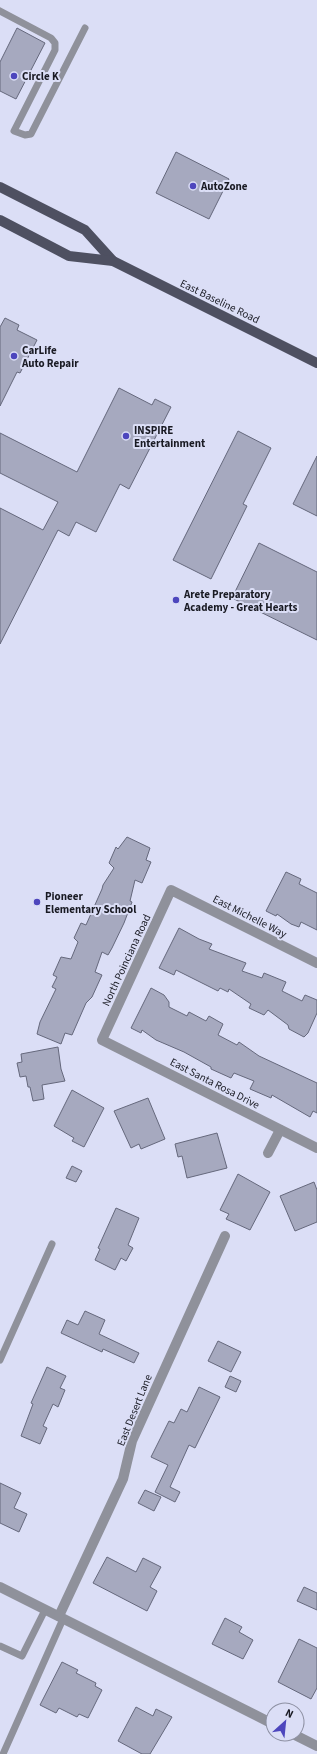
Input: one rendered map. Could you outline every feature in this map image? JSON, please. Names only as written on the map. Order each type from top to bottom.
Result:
[{"type":"main road","name":"East Baseline Road","points":[[0,187],[84,230],[113,261]]},
{"type":"main road","name":"East Baseline Road","points":[[0,220],[69,256],[113,261],[317,363]]},
{"type":"street","name":"East Michelle Way","points":[[171,890],[317,963]]},
{"type":"street","name":"North Poinciana Road","points":[[102,1040],[171,890]]},
{"type":"street","name":"East Santa Rosa Drive","points":[[102,1040],[317,1148]]},
{"type":"street","points":[[268,1153],[280,1130]]},
{"type":"street","name":"East Desert Lane","points":[[61,1618],[123,1479],[132,1441],[225,1236]]},
{"type":"street","points":[[0,1587],[265,1720]]},
{"type":"street","points":[[305,1740],[317,1746]]},
{"type":"lane","points":[[0,11],[51,38],[55,43],[55,50],[14,131],[24,135],[31,134],[84,28]]},
{"type":"lane","points":[[0,1360],[52,1244]]},
{"type":"lane","points":[[0,1646],[22,1656],[45,1610]]},
{"type":"lane","points":[[3,1754],[61,1618]]},
{"type":"building","name":"Circle K","points":[[17,28],[45,43],[16,99],[0,91],[0,62]]},
{"type":"building","name":"AutoZone","points":[[176,152],[229,179],[209,219],[156,193]]},
{"type":"building","name":"CarLife Auto Repair","points":[[5,318],[19,325],[17,330],[37,340],[20,373],[17,372],[0,406],[0,327]]},
{"type":"building","points":[[119,388],[152,405],[155,399],[171,407],[129,489],[120,484],[96,532],[76,522],[69,536],[58,530],[0,644],[0,508],[43,530],[58,502],[0,473],[0,433],[77,472]]},
{"type":"building","points":[[238,431],[271,448],[243,504],[247,506],[211,579],[173,560]]},
{"type":"building","points":[[317,456],[317,516],[293,504]]},
{"type":"building","points":[[259,543],[317,572],[317,640],[232,598]]},
{"type":"building","points":[[127,837],[150,848],[146,860],[151,862],[142,883],[135,880],[130,901],[132,902],[112,948],[108,955],[102,952],[95,972],[102,975],[92,997],[86,1003],[72,1035],[65,1033],[61,1044],[37,1034],[40,1022],[56,989],[52,987],[57,977],[53,975],[61,957],[71,959],[78,942],[74,938],[81,923],[86,925],[103,885],[114,868],[109,863],[116,847],[118,849]]},
{"type":"building","points":[[286,872],[301,879],[299,884],[317,893],[317,930],[301,922],[299,927],[291,924],[277,914],[276,916],[266,911]]},
{"type":"building","points":[[179,928],[212,944],[209,949],[246,963],[242,971],[262,978],[264,973],[286,982],[282,991],[302,1001],[305,995],[317,1000],[317,1013],[308,1033],[304,1037],[289,1029],[288,1025],[268,1010],[264,1015],[249,1008],[251,1004],[229,989],[228,992],[220,988],[218,991],[176,970],[174,975],[159,968]]},
{"type":"building","points":[[151,988],[164,995],[169,1002],[169,1007],[187,1016],[189,1012],[206,1021],[209,1016],[223,1024],[218,1035],[237,1045],[239,1042],[259,1056],[317,1083],[317,1113],[313,1111],[310,1117],[272,1095],[271,1098],[250,1089],[254,1081],[234,1073],[231,1078],[211,1069],[211,1067],[184,1052],[156,1040],[142,1030],[141,1033],[131,1028]]},
{"type":"building","points":[[58,1047],[61,1069],[65,1081],[42,1085],[44,1099],[33,1101],[26,1076],[20,1077],[17,1063],[22,1062],[21,1054]]},
{"type":"building","points":[[72,1090],[104,1108],[84,1147],[72,1141],[74,1138],[54,1126]]},
{"type":"building","points":[[148,1098],[165,1139],[141,1149],[139,1144],[131,1148],[114,1111]]},
{"type":"building","points":[[217,1133],[227,1168],[187,1178],[182,1156],[178,1157],[175,1144]]},
{"type":"building","points":[[72,1166],[82,1171],[76,1182],[66,1178]]},
{"type":"building","points":[[238,1174],[270,1192],[250,1230],[226,1219],[229,1214],[220,1210]]},
{"type":"building","points":[[314,1182],[317,1190],[317,1222],[295,1231],[280,1196]]},
{"type":"building","points":[[116,1208],[139,1218],[128,1245],[133,1248],[126,1261],[121,1258],[115,1270],[95,1260],[100,1249],[98,1248]]},
{"type":"building","points":[[85,1311],[105,1320],[99,1334],[139,1353],[134,1363],[103,1349],[102,1352],[61,1333],[67,1320],[78,1325]]},
{"type":"building","points":[[218,1341],[241,1352],[231,1372],[208,1361]]},
{"type":"building","points":[[47,1367],[66,1376],[60,1388],[65,1390],[58,1407],[53,1404],[43,1426],[47,1428],[40,1444],[21,1436],[33,1404],[31,1403]]},
{"type":"building","points":[[230,1376],[241,1381],[236,1392],[225,1387]]},
{"type":"building","points":[[199,1387],[220,1397],[195,1448],[189,1445],[170,1487],[180,1492],[175,1502],[155,1492],[168,1465],[151,1457],[169,1421],[174,1423],[181,1409],[187,1412]]},
{"type":"building","points":[[0,1483],[21,1493],[14,1508],[27,1514],[19,1532],[0,1523]]},
{"type":"building","points":[[145,1490],[161,1497],[154,1511],[138,1503]]},
{"type":"building","points":[[107,1557],[136,1572],[143,1558],[161,1567],[150,1587],[157,1591],[147,1611],[93,1583]]},
{"type":"building","points":[[304,1587],[317,1593],[317,1610],[297,1601]]},
{"type":"building","points":[[225,1618],[242,1627],[239,1632],[253,1640],[243,1659],[212,1644]]},
{"type":"building","points":[[299,1639],[317,1648],[317,1688],[311,1699],[278,1682]]},
{"type":"building","points":[[62,1662],[78,1670],[76,1673],[96,1683],[95,1686],[102,1690],[88,1718],[79,1714],[77,1717],[59,1708],[56,1713],[40,1705]]},
{"type":"building","points":[[136,1707],[153,1716],[156,1709],[172,1717],[150,1754],[142,1754],[118,1741]]},
{"type":"place","name":"Circle K","points":[[14,76]]},
{"type":"place","name":"AutoZone","points":[[193,186]]},
{"type":"place","name":"CarLife Auto Repair","points":[[14,356]]},
{"type":"place","name":"INSPIRE Entertainment","points":[[126,436]]},
{"type":"place","name":"Arete Preparatory Academy - Great Hearts","points":[[176,600]]},
{"type":"place","name":"Pioneer Elementary School","points":[[37,902]]}]
